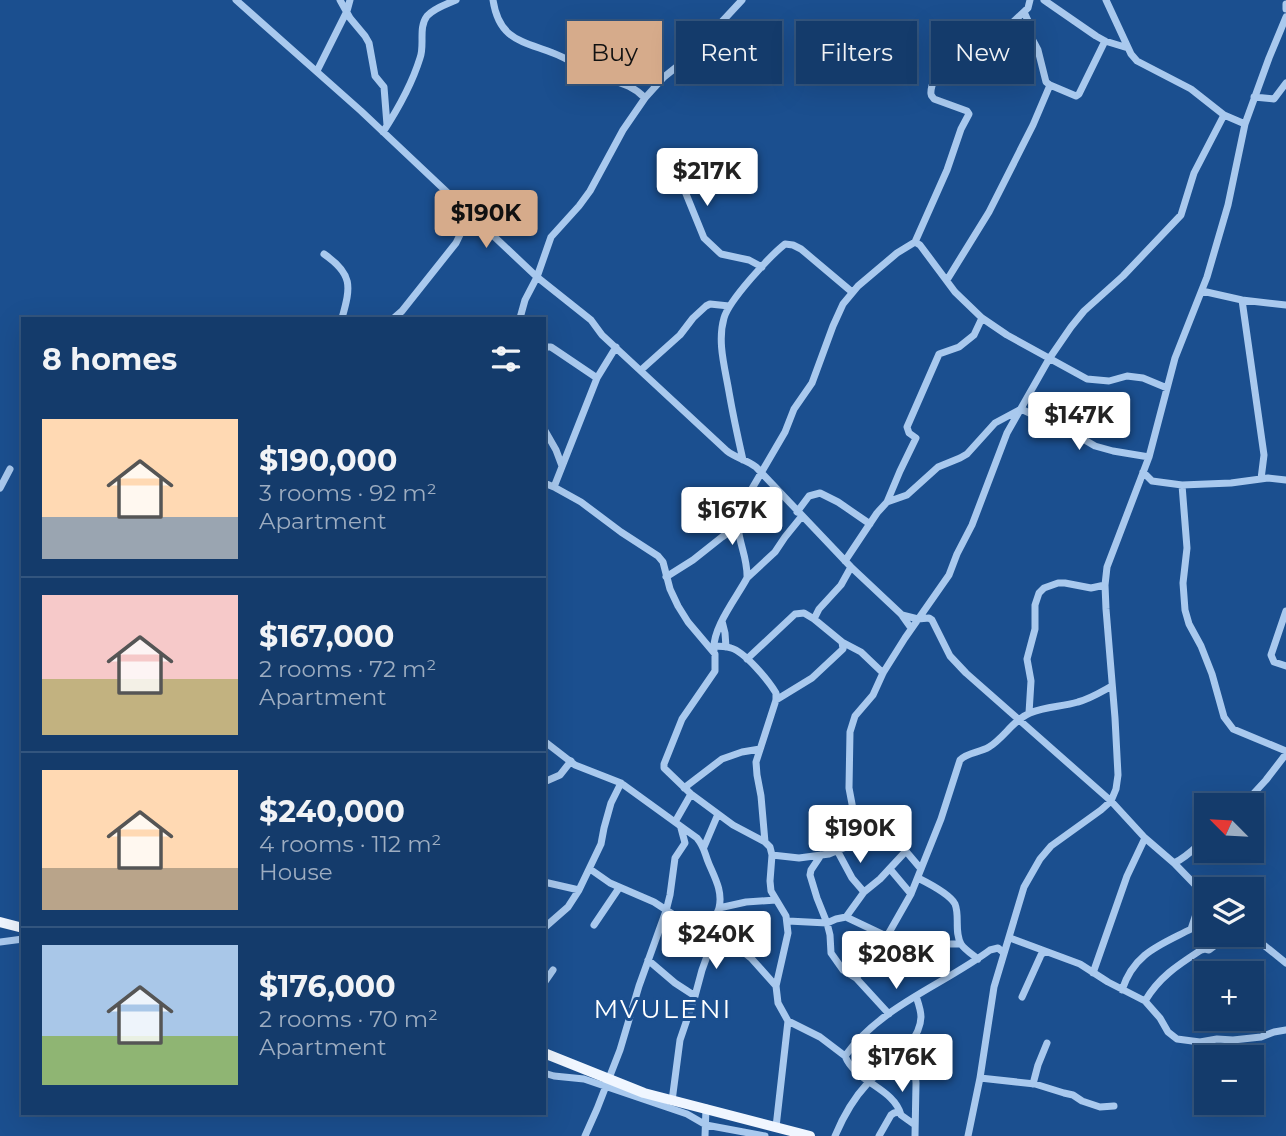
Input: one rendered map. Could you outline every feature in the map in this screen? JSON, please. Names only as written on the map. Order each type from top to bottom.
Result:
[{"type":"main road","points":[[0,922],[21,927]]},
{"type":"main road","points":[[546,1054],[607,1083],[641,1095],[706,1108],[776,1126],[794,1134],[810,1136]]},
{"type":"street","points":[[236,0],[385,129],[470,214],[537,277],[591,320],[602,335],[727,451],[752,464],[845,561],[901,614],[911,628]]},
{"type":"street","points":[[340,0],[369,43],[375,76],[384,87],[385,129]]},
{"type":"street","points":[[317,71],[350,0]]},
{"type":"street","points":[[385,129],[397,111],[421,55],[425,19],[432,11],[456,0]]},
{"type":"street","points":[[493,0],[500,24],[517,40],[632,87],[645,98]]},
{"type":"street","points":[[520,317],[551,237],[590,191],[623,130],[645,98],[664,77],[697,49],[742,0]]},
{"type":"street","points":[[746,517],[748,499],[785,432],[794,409],[813,383],[843,304],[852,292],[897,253],[915,242],[947,170],[969,114],[934,99],[931,93],[939,70],[943,65],[950,64],[981,71],[993,41],[1028,8],[1030,0]]},
{"type":"street","points":[[1044,0],[1105,41],[1128,48]]},
{"type":"street","points":[[1106,0],[1133,58],[1191,89],[1224,115],[1245,124]]},
{"type":"street","points":[[1024,12],[1046,82],[1077,96],[1105,41]]},
{"type":"street","points":[[968,1136],[994,987],[1024,887],[1051,846],[1111,801],[1116,789],[1118,775],[1105,609],[1107,567],[1149,457],[1175,358],[1202,291],[1228,205],[1245,124],[1286,17]]},
{"type":"street","points":[[1254,97],[1274,99],[1286,83]]},
{"type":"street","points":[[947,280],[989,212],[1050,85]]},
{"type":"street","points":[[772,855],[799,858],[838,852],[851,840],[855,820],[849,788],[850,732],[855,716],[873,695],[883,673],[911,628],[949,575],[972,525],[1003,442],[1049,359],[1084,311],[1123,276],[1181,215],[1194,173],[1224,115]]},
{"type":"street","points":[[682,184],[704,239],[722,254],[749,260],[762,267]]},
{"type":"street","points":[[395,317],[456,243],[470,214]]},
{"type":"street","points":[[915,242],[955,292],[982,318],[1007,335],[1087,379],[1109,381],[1127,376],[1143,378],[1167,388]]},
{"type":"street","points":[[743,460],[732,413],[721,336],[729,306],[772,255],[785,244],[801,249],[852,292]]},
{"type":"street","points":[[324,254],[342,268],[348,281],[342,317]]},
{"type":"street","points":[[1202,291],[1242,300],[1286,305]]},
{"type":"street","points":[[1242,300],[1264,454],[1261,479]]},
{"type":"street","points":[[641,370],[680,335],[706,306],[729,306]]},
{"type":"street","points":[[845,561],[887,502],[916,438],[909,433],[907,427],[938,356],[942,352],[959,347],[972,337],[982,318]]},
{"type":"street","points":[[546,347],[551,347],[597,378]]},
{"type":"street","points":[[554,486],[597,378],[616,347]]},
{"type":"street","points":[[887,502],[907,495],[938,467],[967,454],[995,424],[1021,409]]},
{"type":"street","points":[[1021,409],[1095,446],[1149,457]]},
{"type":"street","points":[[546,432],[562,466]]},
{"type":"street","points":[[0,488],[10,469]]},
{"type":"street","points":[[1143,472],[1157,483],[1182,485],[1261,479],[1286,480]]},
{"type":"street","points":[[546,484],[581,502],[657,556],[663,562],[678,606],[688,622],[714,650]]},
{"type":"street","points":[[1182,485],[1187,548],[1183,583],[1189,624],[1212,674],[1227,723],[1233,729],[1286,750],[1254,793]]},
{"type":"street","points":[[870,524],[820,493],[809,496],[775,552],[747,578],[722,621],[714,650],[715,671],[682,719],[664,764],[667,772],[687,791],[741,830],[770,847],[771,891],[788,921],[788,933],[776,986],[778,1003],[788,1021],[820,1037],[845,1056],[868,1083],[892,1098],[900,1108],[899,1112]]},
{"type":"street","points":[[666,577],[693,560],[779,494]]},
{"type":"street","points":[[738,526],[746,557],[747,578]]},
{"type":"street","points":[[814,619],[819,609],[841,585],[851,567]]},
{"type":"street","points":[[1030,713],[1031,681],[1027,659],[1035,629],[1035,605],[1039,593],[1058,583],[1091,588],[1105,585]]},
{"type":"street","points":[[1286,611],[1271,655],[1274,662],[1286,666]]},
{"type":"street","points":[[747,659],[795,614],[804,613],[844,646],[860,652],[883,673]]},
{"type":"street","points":[[901,614],[932,620],[956,663],[1111,801],[1194,884]]},
{"type":"street","points":[[722,621],[726,647]]},
{"type":"street","points":[[776,700],[811,678],[844,646]]},
{"type":"street","points":[[714,650],[732,648],[747,659],[776,693],[756,762],[765,842]]},
{"type":"street","points":[[856,978],[882,945],[911,894],[964,755],[985,750],[1018,719],[1030,713],[1049,706],[1075,703],[1112,686]]},
{"type":"street","points":[[546,742],[586,770],[621,783],[697,838],[704,847],[719,887],[719,908],[680,1040],[672,1101]]},
{"type":"street","points":[[585,1136],[620,1050],[666,911],[675,858],[684,843],[678,825],[687,791],[722,759],[760,749]]},
{"type":"street","points":[[546,781],[560,775],[571,761]]},
{"type":"street","points":[[546,926],[568,907],[590,869],[601,844],[611,803],[621,783]]},
{"type":"street","points":[[704,847],[718,814]]},
{"type":"street","points":[[855,820],[888,830],[920,873],[954,901],[960,944]]},
{"type":"street","points":[[697,838],[710,832]]},
{"type":"street","points":[[1093,973],[1127,876],[1145,838]]},
{"type":"street","points":[[1174,863],[1184,860],[1194,848]]},
{"type":"street","points":[[846,917],[864,892],[906,851]]},
{"type":"street","points":[[838,852],[852,878],[864,892]]},
{"type":"street","points":[[821,855],[810,875],[827,923],[831,953],[843,970],[856,978],[889,1014]]},
{"type":"street","points":[[590,869],[619,888],[654,902],[689,926],[740,949],[776,986]]},
{"type":"street","points":[[890,869],[911,894]]},
{"type":"street","points":[[546,882],[579,890]]},
{"type":"street","points":[[594,925],[619,888]]},
{"type":"street","points":[[719,908],[746,902],[776,900]]},
{"type":"street","points":[[788,921],[827,923],[846,917],[887,936],[918,944],[960,944],[978,959]]},
{"type":"street","points":[[1122,990],[1136,962],[1162,943],[1191,929],[1194,921]]},
{"type":"street","points":[[1010,938],[1080,964],[1145,1002],[1172,1036],[1181,1040],[1233,1041],[1286,1030]]},
{"type":"street","points":[[0,942],[21,939]]},
{"type":"street","points":[[1264,946],[1286,964]]},
{"type":"street","points":[[1145,1002],[1152,989],[1165,975],[1201,950],[1213,947]]},
{"type":"street","points":[[845,1056],[889,1014],[916,996],[994,948],[1001,949],[1004,953]]},
{"type":"street","points":[[1022,997],[1044,952]]},
{"type":"street","points":[[648,960],[695,996]]},
{"type":"street","points":[[546,981],[553,970]]},
{"type":"street","points":[[835,1136],[856,1097],[906,1049],[917,1030],[921,1019],[916,996]]},
{"type":"street","points":[[776,1126],[788,1021]]},
{"type":"street","points":[[1033,1084],[1047,1043]]},
{"type":"street","points":[[906,1049],[915,1071],[915,1136]]},
{"type":"street","points":[[546,1074],[607,1083]]},
{"type":"street","points":[[980,1078],[1033,1084],[1076,1096],[1100,1107],[1114,1107]]},
{"type":"street","points":[[641,1095],[706,1125],[765,1136]]},
{"type":"street","points":[[705,1136],[706,1108]]},
{"type":"street","points":[[879,1136],[894,1112],[899,1112],[915,1125]]},
{"type":"district","name":"MVULENI","points":[[663,1009]]}]
